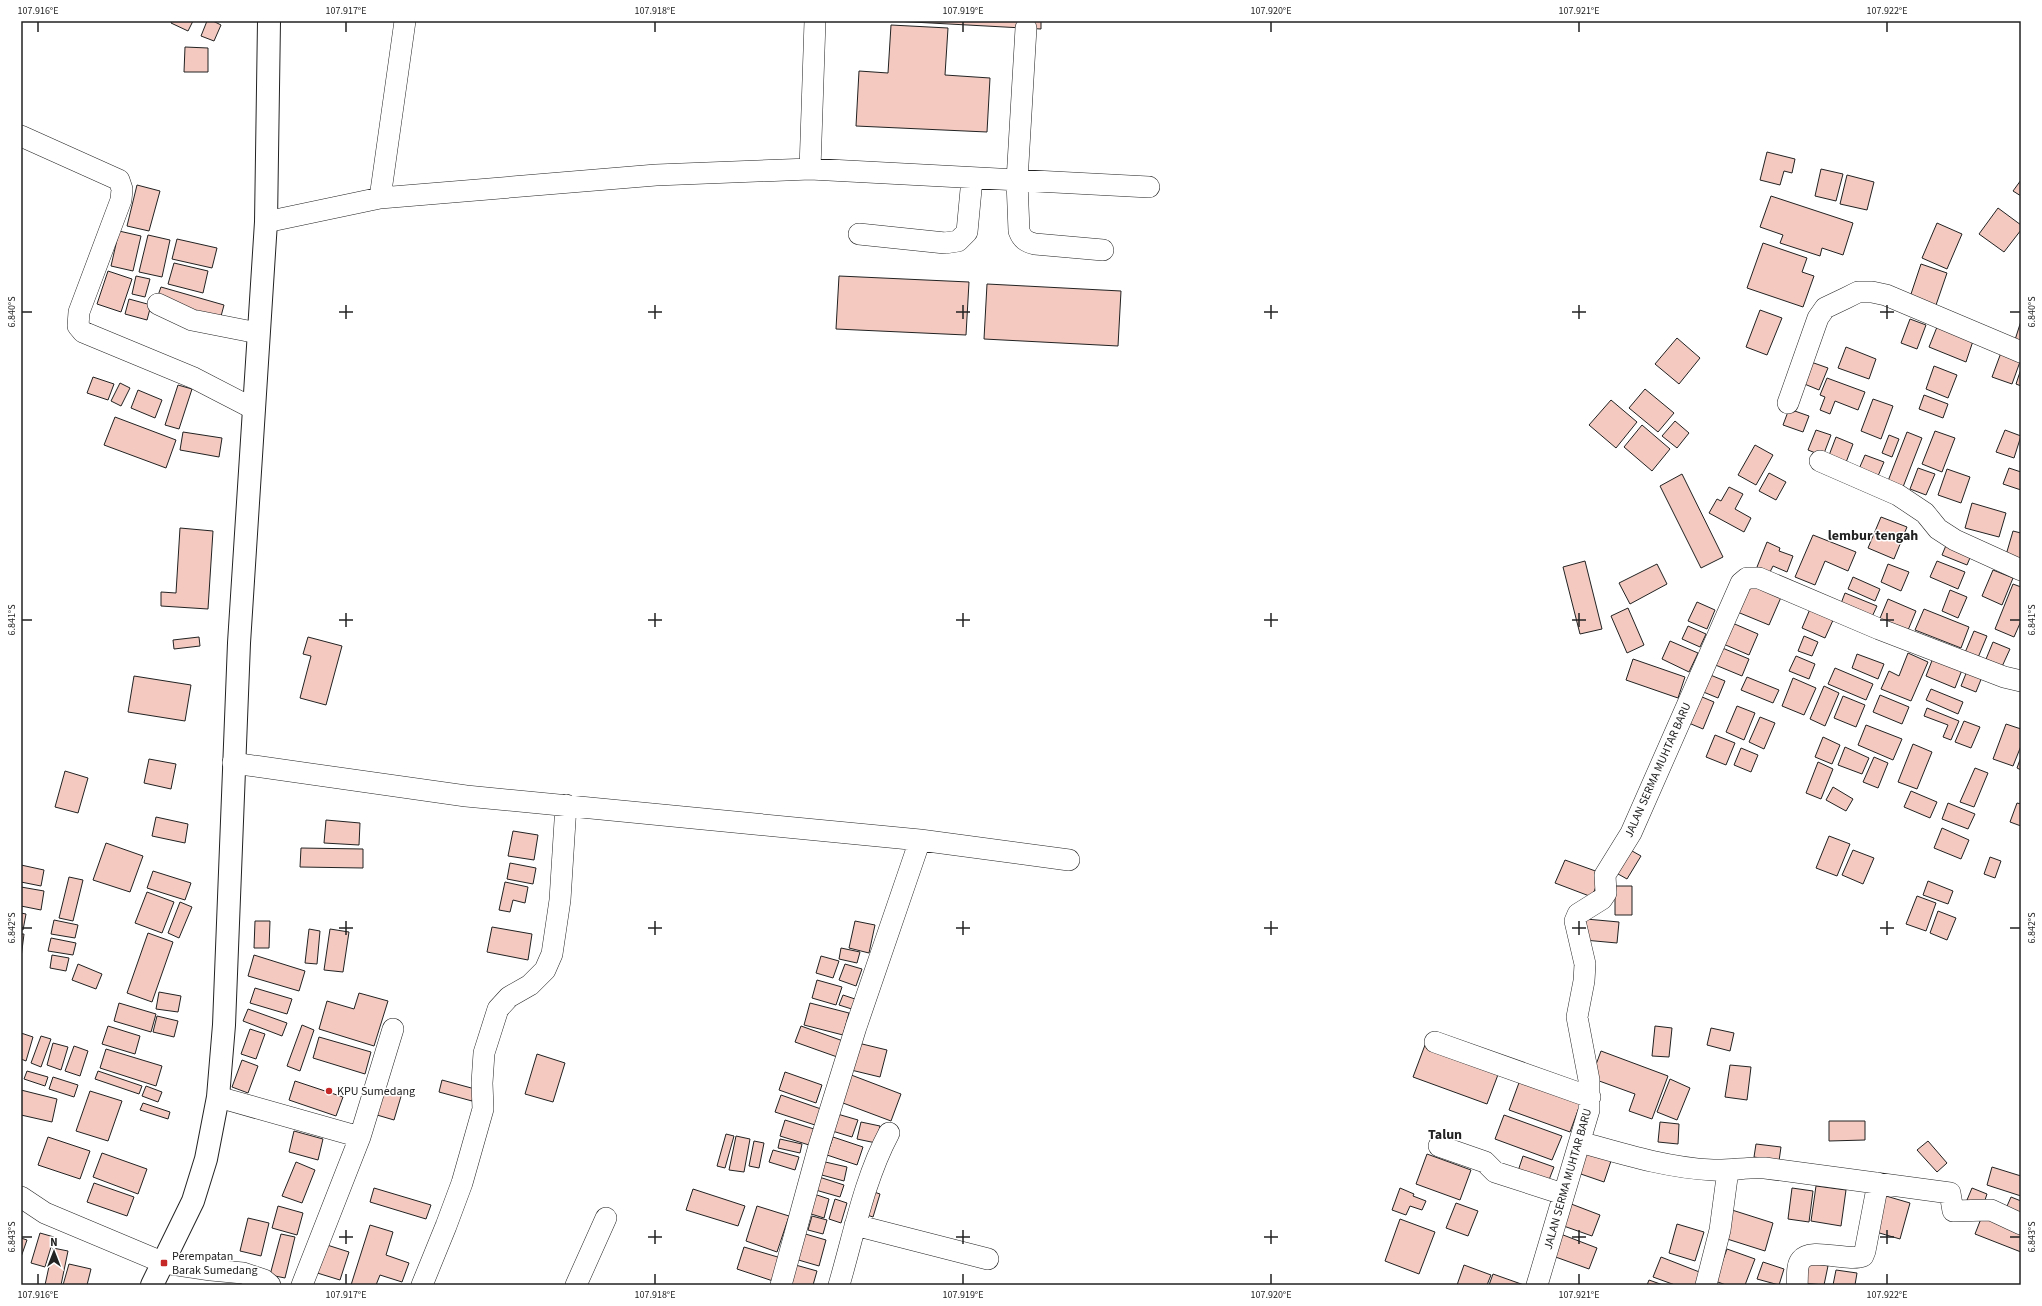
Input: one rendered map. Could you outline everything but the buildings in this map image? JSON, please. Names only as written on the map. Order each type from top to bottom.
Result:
[{"type":"highway","points":[[152,1285],[193,1201],[206,1159],[218,1097],[224,1025],[233,763],[258,333],[266,222],[268,21]]},
{"type":"street","points":[[380,198],[405,21]]},
{"type":"street","points":[[810,169],[815,21]]},
{"type":"street","points":[[1026,28],[1017,180],[1019,231],[1022,237],[1028,242],[1034,244],[1103,250]]},
{"type":"street","points":[[21,136],[119,180],[122,189],[121,200],[79,312],[78,326],[83,332],[194,378],[254,409]]},
{"type":"street","points":[[266,222],[380,198],[656,175],[810,169],[972,179],[1149,187]]},
{"type":"street","points":[[858,234],[946,243],[958,241],[967,232],[972,179]]},
{"type":"street","points":[[1788,403],[1818,318],[1825,308],[1858,292],[1886,295],[2021,352]]},
{"type":"street","points":[[158,304],[192,320],[258,333]]},
{"type":"street","points":[[1820,461],[1898,495],[1925,513],[1938,529],[1955,540],[2021,570]]},
{"type":"street","name":"JALAN SERMA MUHTAR BARU","points":[[1537,1285],[1589,1110],[1589,1080],[1577,1017],[1584,981],[1585,964],[1574,921],[1578,914],[1602,899],[1606,893],[1605,875],[1631,833],[1741,583],[1752,576],[1759,578],[1879,629],[2004,677],[2021,681]]},
{"type":"street","points":[[233,763],[466,796],[920,840],[1069,860]]},
{"type":"street","points":[[422,1285],[462,1183],[483,1109],[482,1083],[484,1053],[498,1008],[509,997],[530,985],[545,970],[552,954],[560,900],[566,805]]},
{"type":"street","points":[[781,1285],[819,1146],[849,1050],[920,840]]},
{"type":"street","points":[[302,1285],[360,1137],[392,1029]]},
{"type":"street","points":[[1435,1042],[1590,1097]]},
{"type":"street","points":[[218,1097],[360,1137]]},
{"type":"street","points":[[838,1285],[867,1186],[880,1150],[889,1133]]},
{"type":"street","points":[[1580,1142],[1648,1160],[1712,1170],[1728,1170],[1749,1167],[1765,1168],[1950,1193],[1953,1211],[1991,1210],[2021,1224]]},
{"type":"street","points":[[1439,1146],[1484,1162],[1495,1172],[1563,1194]]},
{"type":"street","points":[[1706,1285],[1720,1230],[1728,1170]]},
{"type":"street","points":[[1797,1285],[1799,1264],[1801,1260],[1808,1256],[1863,1256],[1866,1251],[1878,1183]]},
{"type":"street","points":[[21,1197],[45,1213],[164,1263],[211,1270],[243,1272],[264,1280],[270,1285]]},
{"type":"street","points":[[576,1285],[606,1218]]},
{"type":"street","points":[[856,1225],[988,1259]]},
{"type":"place","name":"KPU Sumedang","points":[[329,1091]]},
{"type":"place","name":"Perempatan Barak Sumedang","points":[[164,1263]]},
{"type":"district","name":"lembur tengah","points":[[1873,536]]},
{"type":"district","name":"Talun","points":[[1445,1135]]}]
